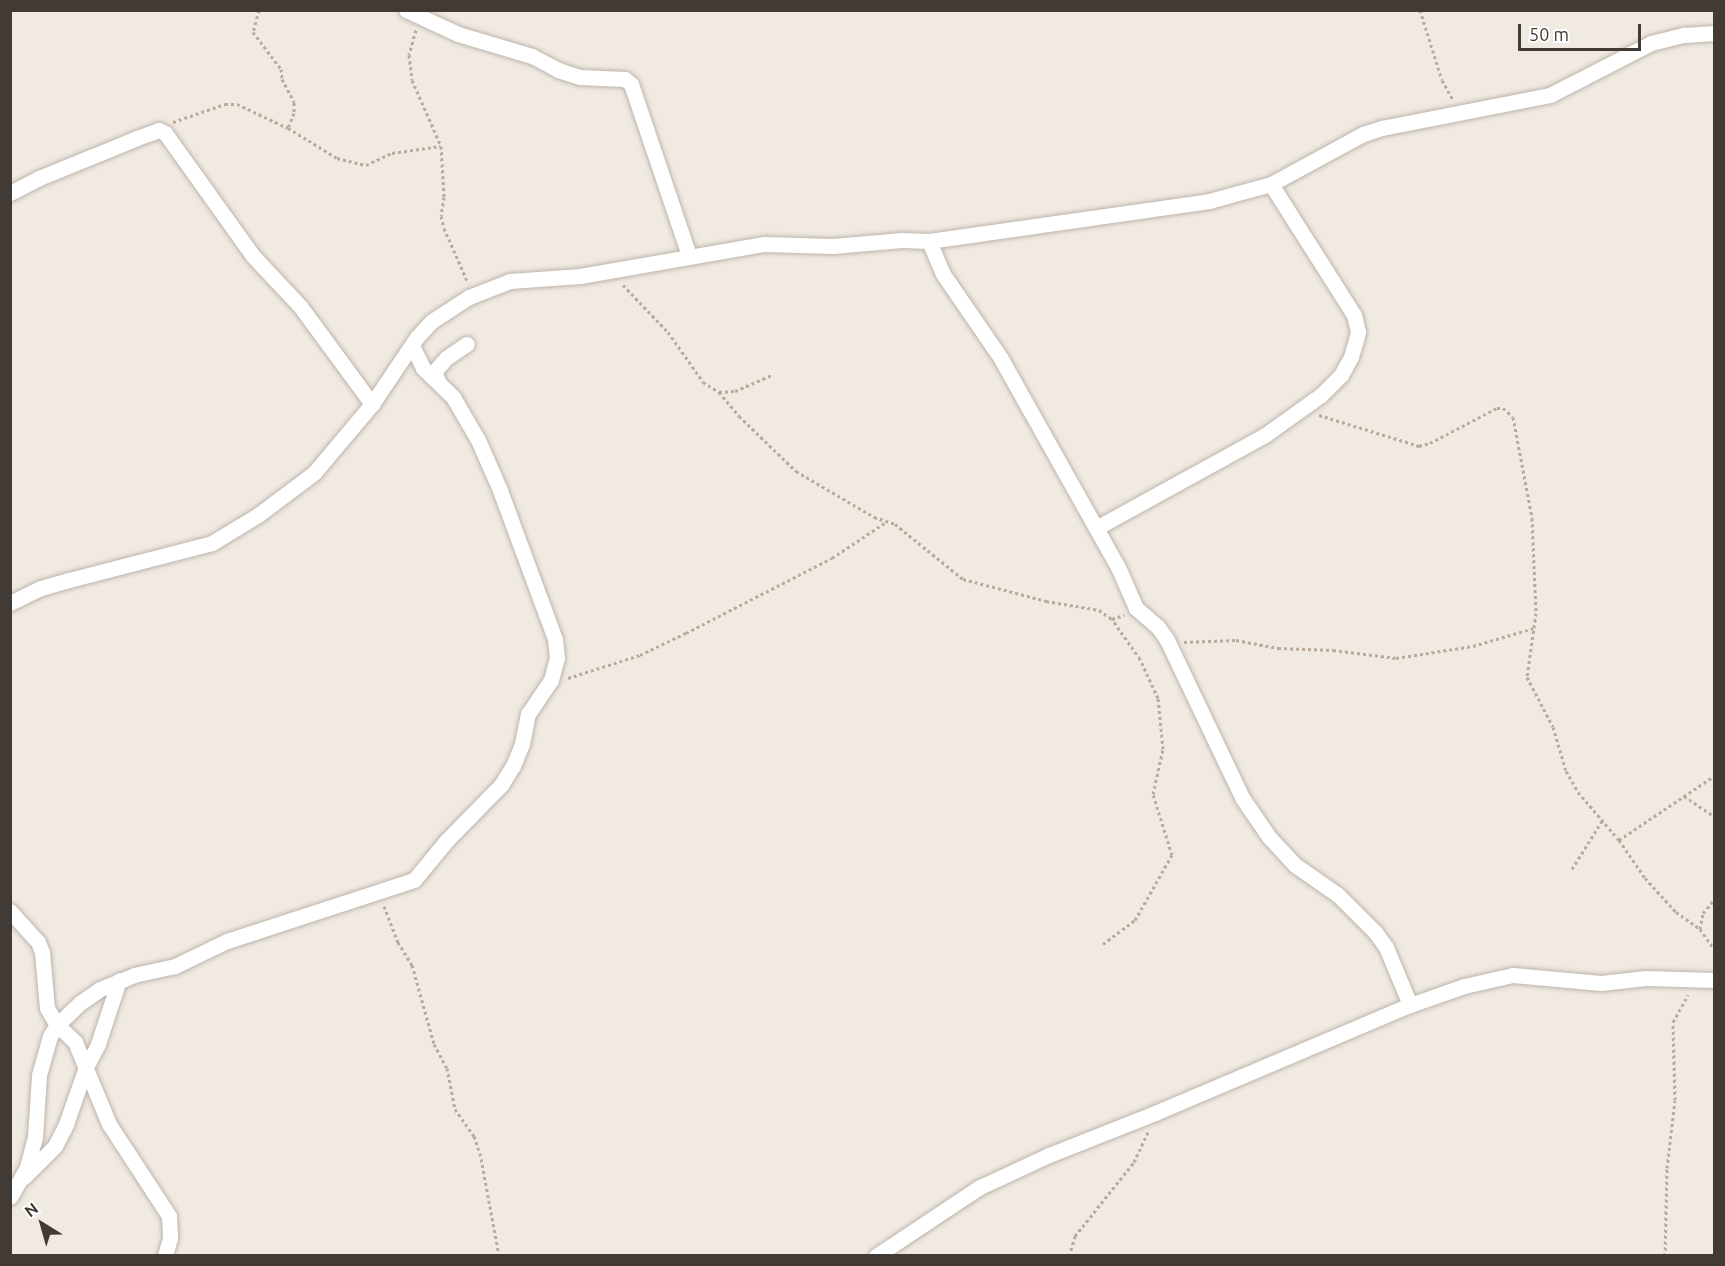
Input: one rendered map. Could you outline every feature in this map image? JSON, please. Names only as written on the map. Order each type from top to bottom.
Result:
[{"type":"street","points":[[406,10],[458,34],[532,56],[558,70],[580,77],[625,79],[631,84],[689,255]]},
{"type":"street","points":[[10,603],[60,582],[212,543],[258,515],[314,473],[372,404],[412,345],[432,321],[469,297],[510,281],[580,276],[664,262],[689,255],[764,244],[833,246],[902,240],[929,241],[1209,201],[1270,184],[1364,134],[1382,128],[1550,94],[1651,43],[1684,35],[1714,33]]},
{"type":"street","points":[[10,194],[39,178],[159,130],[165,133],[176,144],[253,256],[300,306],[372,404]]},
{"type":"street","points":[[1096,528],[1265,435],[1299,411],[1341,375],[1351,357],[1358,332],[1354,315],[1339,288],[1304,240],[1270,184]]},
{"type":"street","points":[[929,241],[943,274],[1000,357],[1096,528],[1136,608],[1158,627],[1167,640],[1243,799],[1269,837],[1295,865],[1338,895],[1375,932],[1386,946],[1410,1005]]},
{"type":"street","points":[[438,381],[434,372],[446,358],[467,344]]},
{"type":"street","points":[[21,1180],[35,1137],[39,1075],[50,1036],[57,1025],[81,1003],[119,980],[175,966],[227,941],[405,885],[422,874],[447,840],[501,785],[522,744],[528,714],[551,680],[557,658],[555,639],[500,490],[467,418],[438,381],[423,368],[412,345]]},
{"type":"street","points":[[10,911],[38,942],[42,952],[47,1008],[57,1025],[75,1042],[109,1124],[169,1216],[170,1238],[165,1256]]},
{"type":"street","points":[[876,1256],[980,1187],[1049,1155],[1155,1113],[1410,1005],[1464,986],[1514,975],[1601,983],[1646,978],[1714,980]]},
{"type":"street","points":[[10,1197],[21,1180],[55,1146],[66,1124],[86,1067],[98,1044],[119,980]]},
{"type":"path","points":[[259,10],[253,32],[281,69],[282,79],[294,102],[294,113],[288,129]]},
{"type":"path","points":[[1420,10],[1442,80],[1459,112]]},
{"type":"path","points":[[422,18],[410,46],[412,80],[441,146],[444,197],[441,216],[448,238],[465,273],[469,297]]},
{"type":"path","points":[[159,130],[198,113],[225,104],[237,104],[351,164],[366,165],[392,153],[441,146]]},
{"type":"path","points":[[610,270],[668,332],[703,382],[719,392],[739,416],[796,471],[860,510],[905,531],[963,579],[1046,601],[1099,610],[1112,618],[1140,658],[1158,698],[1163,750],[1153,794],[1172,855],[1135,920],[1103,944]]},
{"type":"path","points":[[719,392],[735,391],[772,375]]},
{"type":"path","points":[[1299,411],[1419,446],[1430,443],[1497,408],[1505,409],[1514,419],[1532,518],[1536,596],[1527,677],[1553,727],[1566,771],[1578,792],[1619,840],[1653,886],[1676,912],[1700,929],[1714,949]]},
{"type":"path","points":[[551,680],[586,674],[640,655],[832,558],[887,521]]},
{"type":"path","points":[[1112,618],[1136,608]]},
{"type":"path","points":[[1167,640],[1236,640],[1278,648],[1333,650],[1396,658],[1473,646],[1534,628]]},
{"type":"path","points":[[1619,840],[1714,776]]},
{"type":"path","points":[[1684,796],[1714,816]]},
{"type":"path","points":[[1572,869],[1602,821]]},
{"type":"path","points":[[384,890],[384,911],[398,942],[412,965],[434,1044],[447,1068],[455,1109],[474,1136],[480,1153],[499,1256]]},
{"type":"path","points":[[1700,929],[1704,913],[1714,900]]},
{"type":"path","points":[[1665,1256],[1667,1168],[1675,1100],[1673,1022],[1693,980]]},
{"type":"path","points":[[1069,1256],[1075,1236],[1134,1162],[1155,1113]]}]
